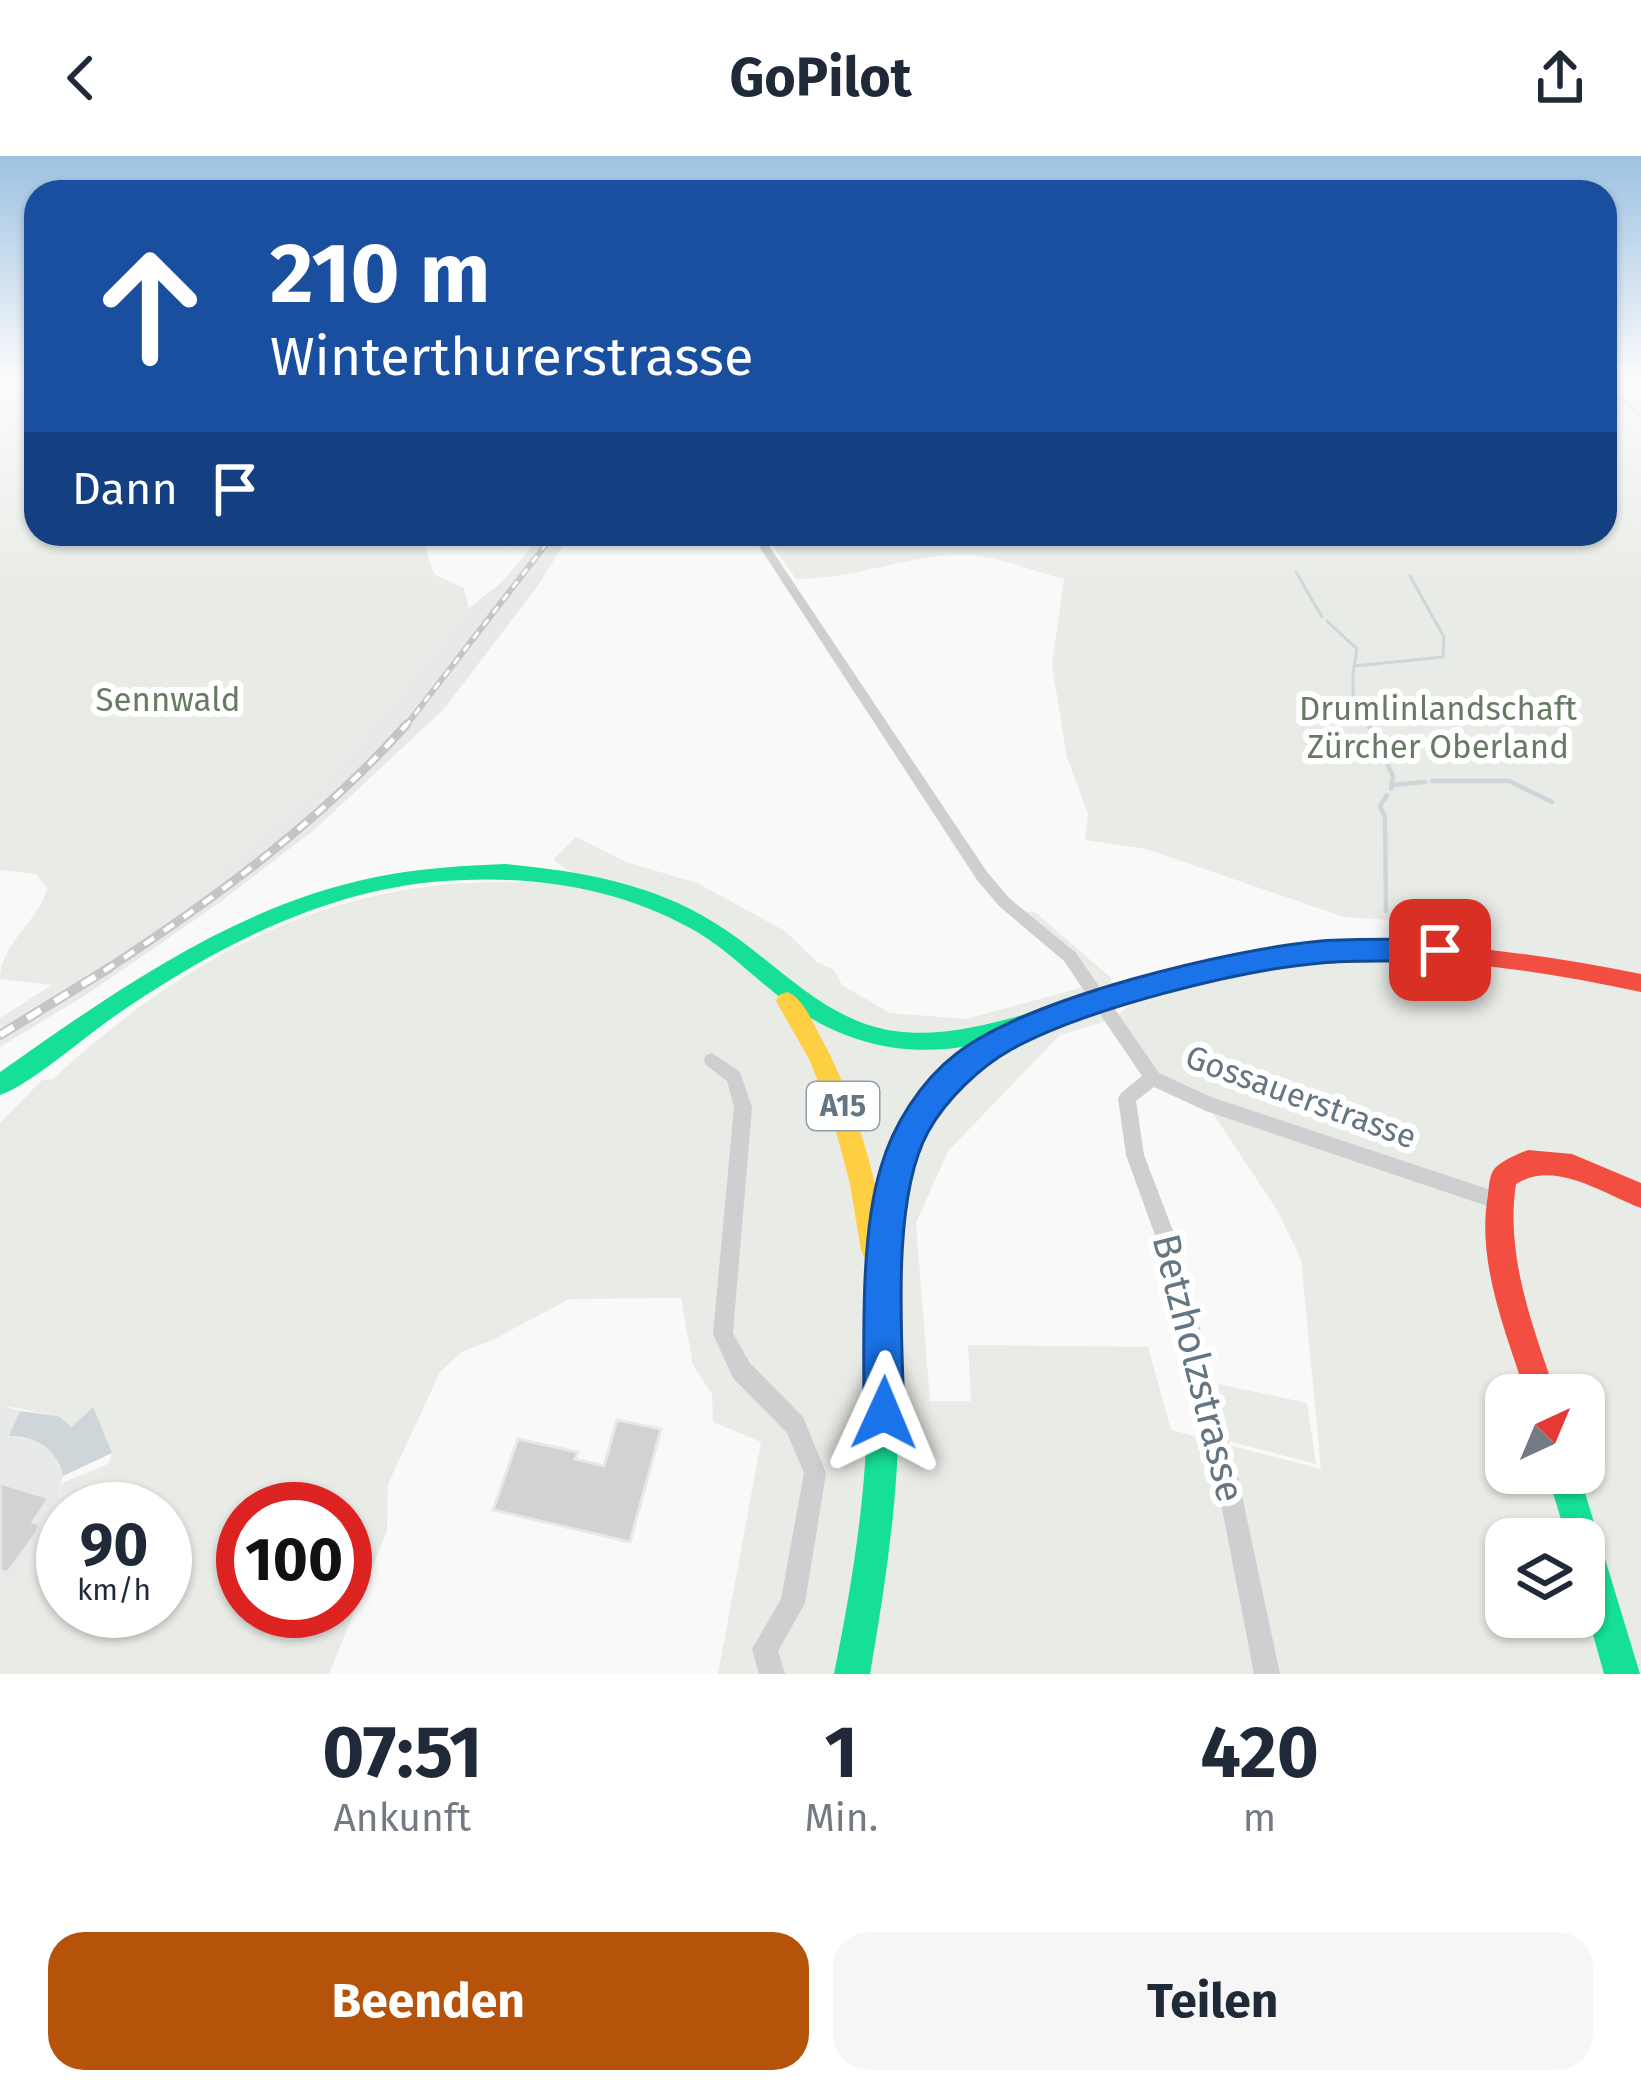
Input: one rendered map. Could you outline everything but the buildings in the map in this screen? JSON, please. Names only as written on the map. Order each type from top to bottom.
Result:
[{"type":"main road","name":"A15","points":[[0,1101],[78,1031],[163,973],[248,927],[344,893],[430,876],[516,872],[600,883],[675,910],[740,952],[833,1024],[871,1040],[899,1044],[949,1041],[1049,1018],[1222,968],[1354,950],[1488,954],[1641,983]]},
{"type":"main road","name":"A15","points":[[740,952],[799,1017],[834,1082],[858,1154],[883,1289]]},
{"type":"main road","name":"A15","points":[[852,1674],[881,1469],[883,1289],[891,1199],[901,1154],[922,1112],[964,1065],[999,1041],[1049,1018]]},
{"type":"main road","points":[[0,1085],[78,1031]]},
{"type":"main road","points":[[1535,1374],[1496,1241],[1493,1199],[1500,1177],[1518,1163],[1540,1162],[1575,1168],[1641,1196]]},
{"type":"main road","points":[[1605,1616],[1622,1674]]},
{"type":"street","name":"Gossauerstrasse","points":[[764,546],[991,888],[1070,957],[1153,1078],[1206,1102],[1493,1199]]},
{"type":"street","points":[[712,1060],[734,1077],[743,1107],[723,1334],[741,1370],[795,1425],[815,1473],[793,1603],[765,1649],[772,1674]]},
{"type":"street","name":"Betzholzstrasse","points":[[1153,1078],[1127,1098],[1132,1144],[1170,1250],[1227,1478],[1267,1674]]},
{"type":"shaded area","points":[[532,546],[563,546],[444,709],[314,830],[89,993],[0,1047],[0,1027],[79,981],[201,892],[228,862],[319,788],[469,608],[502,582]]},
{"type":"shaded area","points":[[0,1405],[20,1411],[10,1436],[40,1441],[53,1452],[63,1476],[62,1482],[36,1482],[36,1549],[0,1585]]},
{"type":"shaded area","points":[[93,1407],[112,1453],[63,1476],[56,1458],[44,1446],[9,1436],[20,1411],[58,1416],[72,1427]]},
{"type":"green space","name":"Sennwald","points":[[0,453],[24,453],[24,546],[425,546],[434,574],[464,588],[469,608],[319,788],[228,862],[201,892],[79,981],[0,1027],[0,1018],[52,985],[0,979],[6,954],[47,888],[36,874],[0,870]]},
{"type":"green space","name":"Drumlinlandschaft Zürcher Oberland","points":[[1617,453],[1641,453],[1641,1674],[718,1674],[761,1442],[713,1422],[712,1394],[693,1365],[681,1298],[569,1299],[463,1351],[440,1372],[388,1484],[387,1531],[372,1568],[372,1482],[216,1482],[216,1638],[344,1638],[329,1674],[0,1674],[0,1585],[36,1545],[36,1638],[192,1638],[192,1482],[64,1482],[108,1464],[112,1453],[57,1416],[0,1405],[0,1123],[42,1080],[53,1079],[113,1027],[238,946],[304,917],[372,896],[444,885],[519,882],[599,889],[553,860],[576,837],[626,862],[697,883],[785,931],[817,962],[834,970],[842,985],[890,1013],[966,1019],[1091,985],[1016,912],[1035,912],[1111,978],[1117,1016],[1144,996],[1223,970],[1317,957],[1440,949],[1433,923],[1344,917],[1146,849],[1085,840],[1088,814],[1067,757],[1052,665],[1064,579],[968,555],[796,579],[773,546],[1617,546]],"holes":[[[1117,1018],[1153,1078],[1206,1103],[1277,1210],[1301,1259],[1321,1469],[1171,1430],[1148,1347],[968,1345],[971,1401],[930,1401],[916,1223],[948,1151],[1060,1035]]]},
{"type":"green space","points":[[1218,1384],[1307,1403],[1316,1464],[1228,1441]]},
{"type":"waterway","points":[[1296,572],[1322,617]]},
{"type":"waterway","points":[[1355,666],[1443,657],[1444,637],[1410,576]]},
{"type":"waterway","points":[[1327,621],[1357,649],[1353,675]]},
{"type":"waterway","points":[[1353,678],[1353,694],[1369,727]]},
{"type":"waterway","points":[[1368,724],[1393,776],[1391,789]]},
{"type":"waterway","points":[[1432,781],[1509,781],[1552,802]]},
{"type":"waterway","points":[[1394,785],[1425,782]]},
{"type":"waterway","points":[[1386,911],[1385,817],[1380,806],[1387,795]]},
{"type":"railway","points":[[405,727],[545,546]]},
{"type":"railway","points":[[104,971],[264,858],[338,794],[407,724]]},
{"type":"railway","points":[[0,1035],[109,968]]},
{"type":"traffic: fast","points":[[0,1085],[140,987],[248,927],[374,885],[439,874],[505,871],[571,878],[634,894],[709,929],[797,998],[864,1034],[928,1042],[1065,1012]]},
{"type":"traffic: fast","points":[[852,1674],[880,1474],[882,1273],[893,1188],[925,1111],[963,1070],[1007,1037]]},
{"type":"traffic: fast","points":[[1569,1494],[1577,1518]]},
{"type":"traffic: fast","points":[[1605,1615],[1622,1674]]},
{"type":"traffic: slow","points":[[787,1001],[821,1059],[845,1120],[875,1250]]},
{"type":"traffic: jam","points":[[1065,1012],[1235,966],[1356,951],[1499,958],[1641,983]]},
{"type":"traffic: jam","points":[[1534,1374],[1502,1260],[1499,1232],[1504,1177],[1528,1162],[1572,1166],[1641,1196]]},
{"type":"route","points":[[884,1413],[883,1289],[896,1169],[916,1121],[964,1065],[999,1041],[1049,1018],[1222,968],[1320,952],[1440,950]]}]
